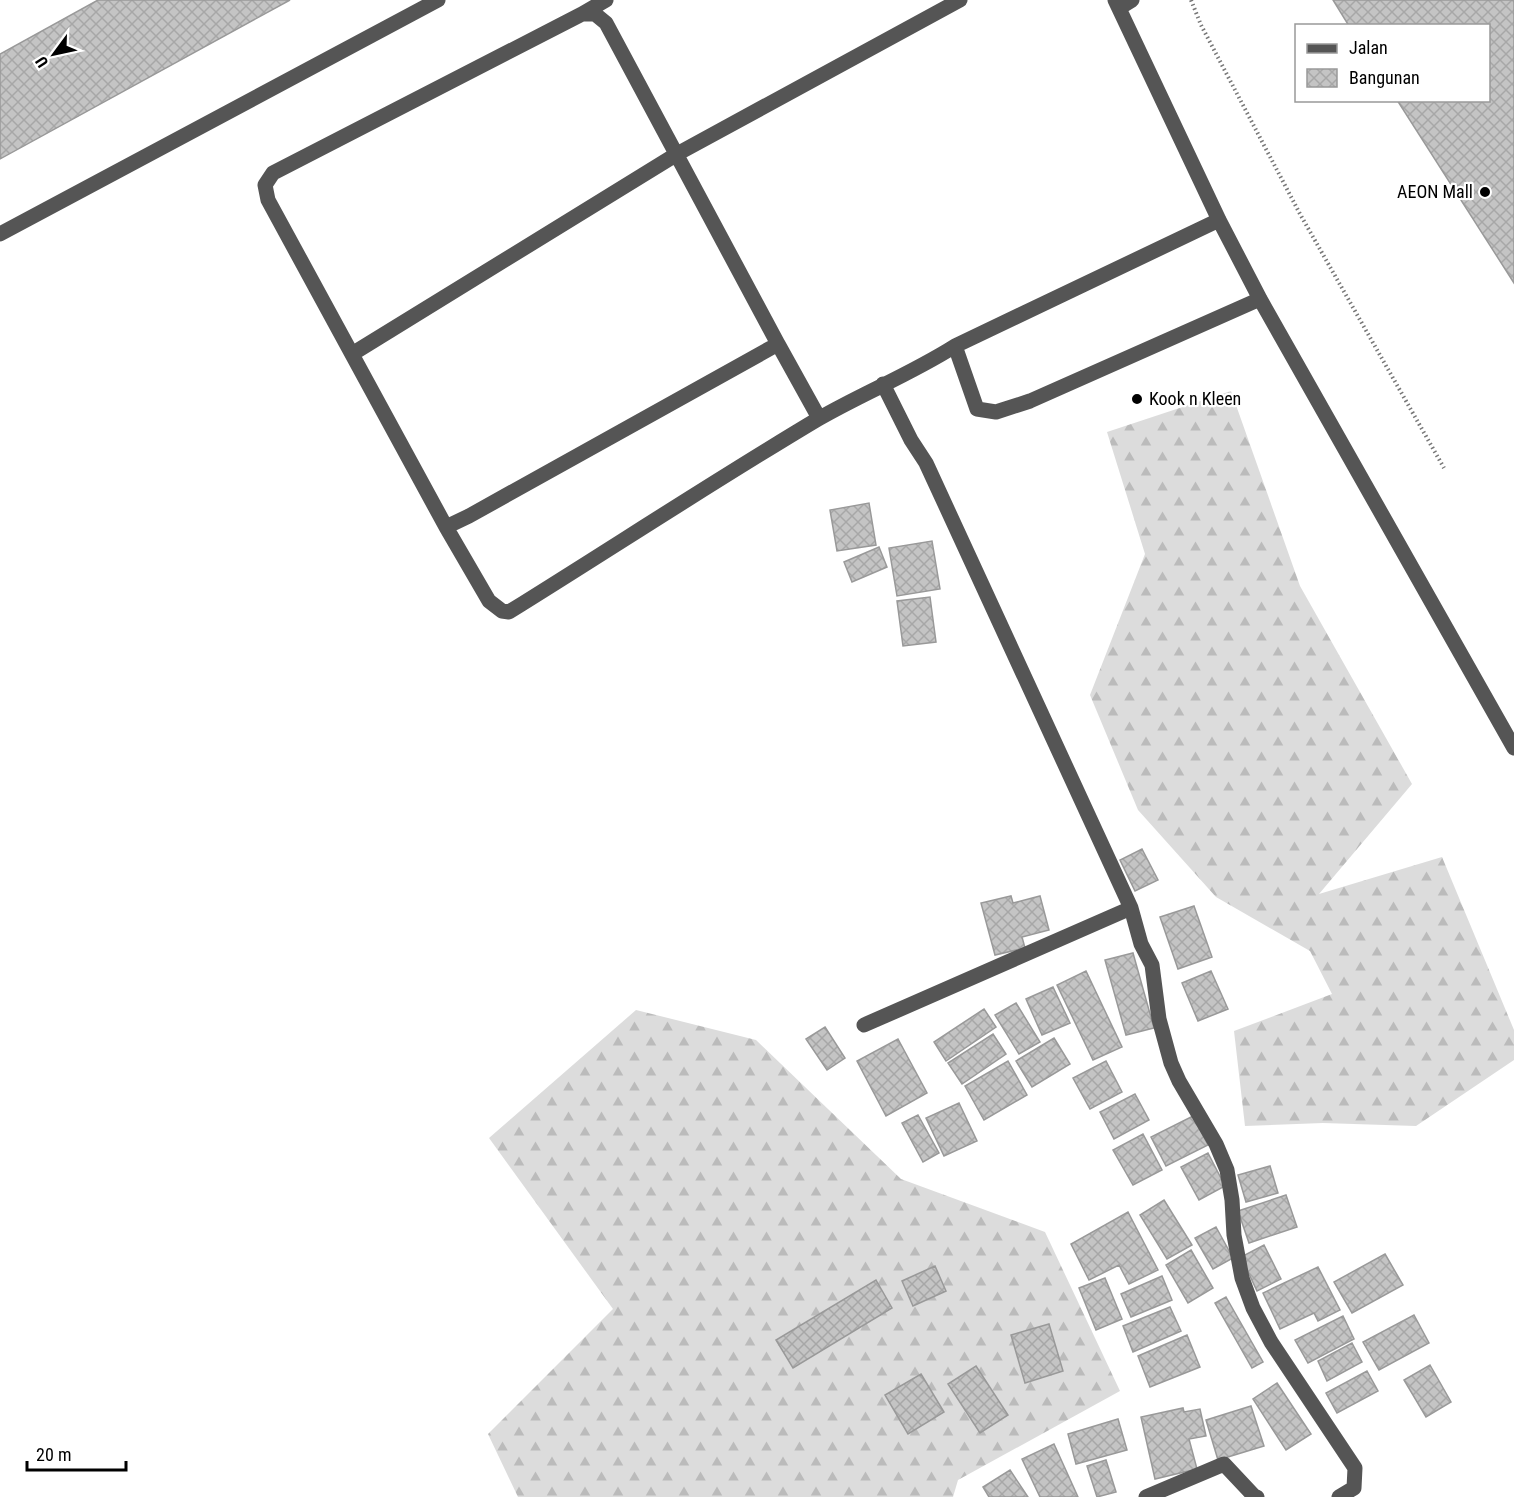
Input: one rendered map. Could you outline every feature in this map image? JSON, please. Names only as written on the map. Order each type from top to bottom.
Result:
[{"type":"street","points":[[0,234],[438,0]]},
{"type":"street","points":[[606,0],[273,173],[265,185],[268,200],[446,527],[489,601],[502,611],[509,612],[819,418],[924,365],[955,346],[1219,220]]},
{"type":"street","points":[[352,354],[677,154],[960,0]]},
{"type":"street","points":[[1122,3],[1219,220],[1260,298],[1514,748]]},
{"type":"street","points":[[582,14],[595,14],[606,23],[819,418]]},
{"type":"street","points":[[955,346],[977,409],[996,412],[1030,401],[1260,298]]},
{"type":"street","points":[[446,527],[778,344]]},
{"type":"street","points":[[883,384],[911,440],[926,463],[1131,908],[1141,944],[1152,964],[1159,1019],[1171,1063],[1216,1144],[1227,1170],[1242,1278],[1253,1308],[1271,1342],[1355,1468],[1354,1488],[1340,1497]]},
{"type":"street","points":[[864,1025],[1131,908]]},
{"type":"street","points":[[1146,1497],[1224,1464],[1257,1497]]},
{"type":"path","points":[[1191,0],[1201,25],[1300,214],[1444,468]]},
{"type":"green space","points":[[1231,391],[1300,586],[1412,784],[1319,894],[1442,857],[1514,1030],[1514,1060],[1416,1126],[1323,1123],[1245,1126],[1234,1031],[1332,994],[1310,951],[1216,897],[1138,810],[1090,695],[1145,554],[1107,432]]},
{"type":"green space","points":[[636,1010],[756,1040],[901,1179],[1045,1232],[1120,1391],[958,1480],[953,1497],[518,1497],[488,1434],[613,1309],[489,1138]]},
{"type":"building","points":[[98,0],[290,0],[0,159],[0,54]]},
{"type":"building","name":"AEON Mall","points":[[1333,0],[1514,0],[1514,283],[1398,102],[1490,102],[1490,24],[1348,24]]},
{"type":"building","points":[[869,503],[876,545],[837,551],[830,510]]},
{"type":"building","points":[[932,541],[940,589],[897,596],[889,548]]},
{"type":"building","points":[[879,547],[887,567],[852,582],[844,562]]},
{"type":"building","points":[[930,597],[936,642],[903,646],[897,601]]},
{"type":"building","points":[[1142,849],[1158,880],[1135,891],[1120,860]]},
{"type":"building","points":[[1011,896],[1013,903],[1040,896],[1049,930],[1022,937],[1025,948],[995,955],[981,903]]},
{"type":"building","points":[[1194,906],[1212,957],[1178,969],[1160,917]]},
{"type":"building","points":[[1133,953],[1154,1028],[1126,1035],[1105,960]]},
{"type":"building","points":[[1086,971],[1122,1047],[1093,1060],[1057,985]]},
{"type":"building","points":[[1211,971],[1228,1009],[1198,1021],[1182,983]]},
{"type":"building","points":[[1053,987],[1070,1023],[1042,1035],[1026,999]]},
{"type":"building","points":[[1016,1003],[1040,1042],[1019,1054],[995,1015]]},
{"type":"building","points":[[984,1009],[996,1027],[946,1061],[934,1042]]},
{"type":"building","points":[[825,1027],[845,1058],[827,1070],[806,1039]]},
{"type":"building","points":[[993,1034],[1006,1054],[962,1084],[948,1063]]},
{"type":"building","points":[[1054,1038],[1070,1064],[1032,1087],[1016,1061]]},
{"type":"building","points":[[898,1039],[927,1093],[886,1116],[857,1061]]},
{"type":"building","points":[[1008,1061],[1027,1095],[984,1120],[965,1086]]},
{"type":"building","points":[[1106,1061],[1122,1092],[1090,1109],[1073,1078]]},
{"type":"building","points":[[1135,1094],[1149,1120],[1114,1139],[1100,1112]]},
{"type":"building","points":[[959,1103],[977,1141],[944,1156],[926,1118]]},
{"type":"building","points":[[918,1115],[939,1153],[923,1162],[902,1123]]},
{"type":"building","points":[[1193,1116],[1208,1145],[1166,1166],[1151,1137]]},
{"type":"building","points":[[1143,1134],[1162,1170],[1133,1185],[1113,1150]]},
{"type":"building","points":[[1208,1153],[1225,1186],[1199,1200],[1181,1167]]},
{"type":"building","points":[[1270,1166],[1278,1193],[1246,1202],[1238,1175]]},
{"type":"building","points":[[1286,1195],[1297,1227],[1249,1243],[1238,1211]]},
{"type":"building","points":[[1164,1200],[1192,1245],[1167,1259],[1140,1215]]},
{"type":"building","points":[[1128,1212],[1158,1270],[1129,1284],[1119,1265],[1089,1280],[1071,1244]]},
{"type":"building","points":[[1216,1227],[1233,1258],[1213,1269],[1195,1238]]},
{"type":"building","points":[[1264,1245],[1281,1279],[1257,1291],[1241,1257]]},
{"type":"building","points":[[1191,1250],[1213,1288],[1188,1303],[1166,1265]]},
{"type":"building","points":[[1385,1254],[1403,1285],[1352,1313],[1334,1282]]},
{"type":"building","points":[[935,1266],[946,1291],[913,1306],[902,1281]]},
{"type":"building","points":[[1318,1267],[1340,1310],[1318,1321],[1314,1313],[1280,1329],[1263,1293]]},
{"type":"building","points":[[1162,1276],[1172,1300],[1131,1317],[1121,1294]]},
{"type":"building","points":[[1105,1278],[1122,1319],[1096,1330],[1079,1288]]},
{"type":"building","points":[[876,1280],[892,1308],[793,1368],[776,1340]]},
{"type":"building","points":[[1226,1297],[1263,1362],[1252,1368],[1215,1303]]},
{"type":"building","points":[[1170,1307],[1181,1331],[1133,1352],[1123,1326]]},
{"type":"building","points":[[1414,1315],[1429,1343],[1379,1370],[1363,1342]]},
{"type":"building","points":[[1343,1316],[1354,1339],[1308,1363],[1295,1340]]},
{"type":"building","points":[[1049,1324],[1063,1371],[1025,1383],[1011,1335]]},
{"type":"building","points":[[1187,1335],[1200,1367],[1150,1387],[1138,1356]]},
{"type":"building","points":[[1352,1343],[1362,1362],[1327,1381],[1318,1361]]},
{"type":"building","points":[[1430,1365],[1451,1402],[1426,1417],[1404,1380]]},
{"type":"building","points":[[976,1366],[1008,1415],[980,1433],[948,1384]]},
{"type":"building","points":[[1367,1371],[1378,1391],[1337,1413],[1326,1393]]},
{"type":"building","points":[[921,1374],[944,1412],[908,1434],[885,1395]]},
{"type":"building","points":[[1277,1383],[1311,1434],[1286,1450],[1253,1399]]},
{"type":"building","points":[[1251,1406],[1264,1446],[1218,1460],[1206,1420]]},
{"type":"building","points":[[1183,1408],[1184,1412],[1200,1409],[1206,1436],[1189,1439],[1197,1469],[1155,1479],[1141,1417]]},
{"type":"building","points":[[1118,1419],[1127,1450],[1076,1464],[1068,1434]]},
{"type":"building","points":[[1054,1444],[1078,1497],[1040,1497],[1022,1459]]},
{"type":"building","points":[[1106,1460],[1116,1492],[1097,1497],[1087,1466]]},
{"type":"building","points":[[1010,1470],[1028,1497],[989,1497],[983,1487]]},
{"type":"place","name":"AEON Mall","points":[[1485,192]]},
{"type":"place","name":"Kook n Kleen","points":[[1137,399]]}]
